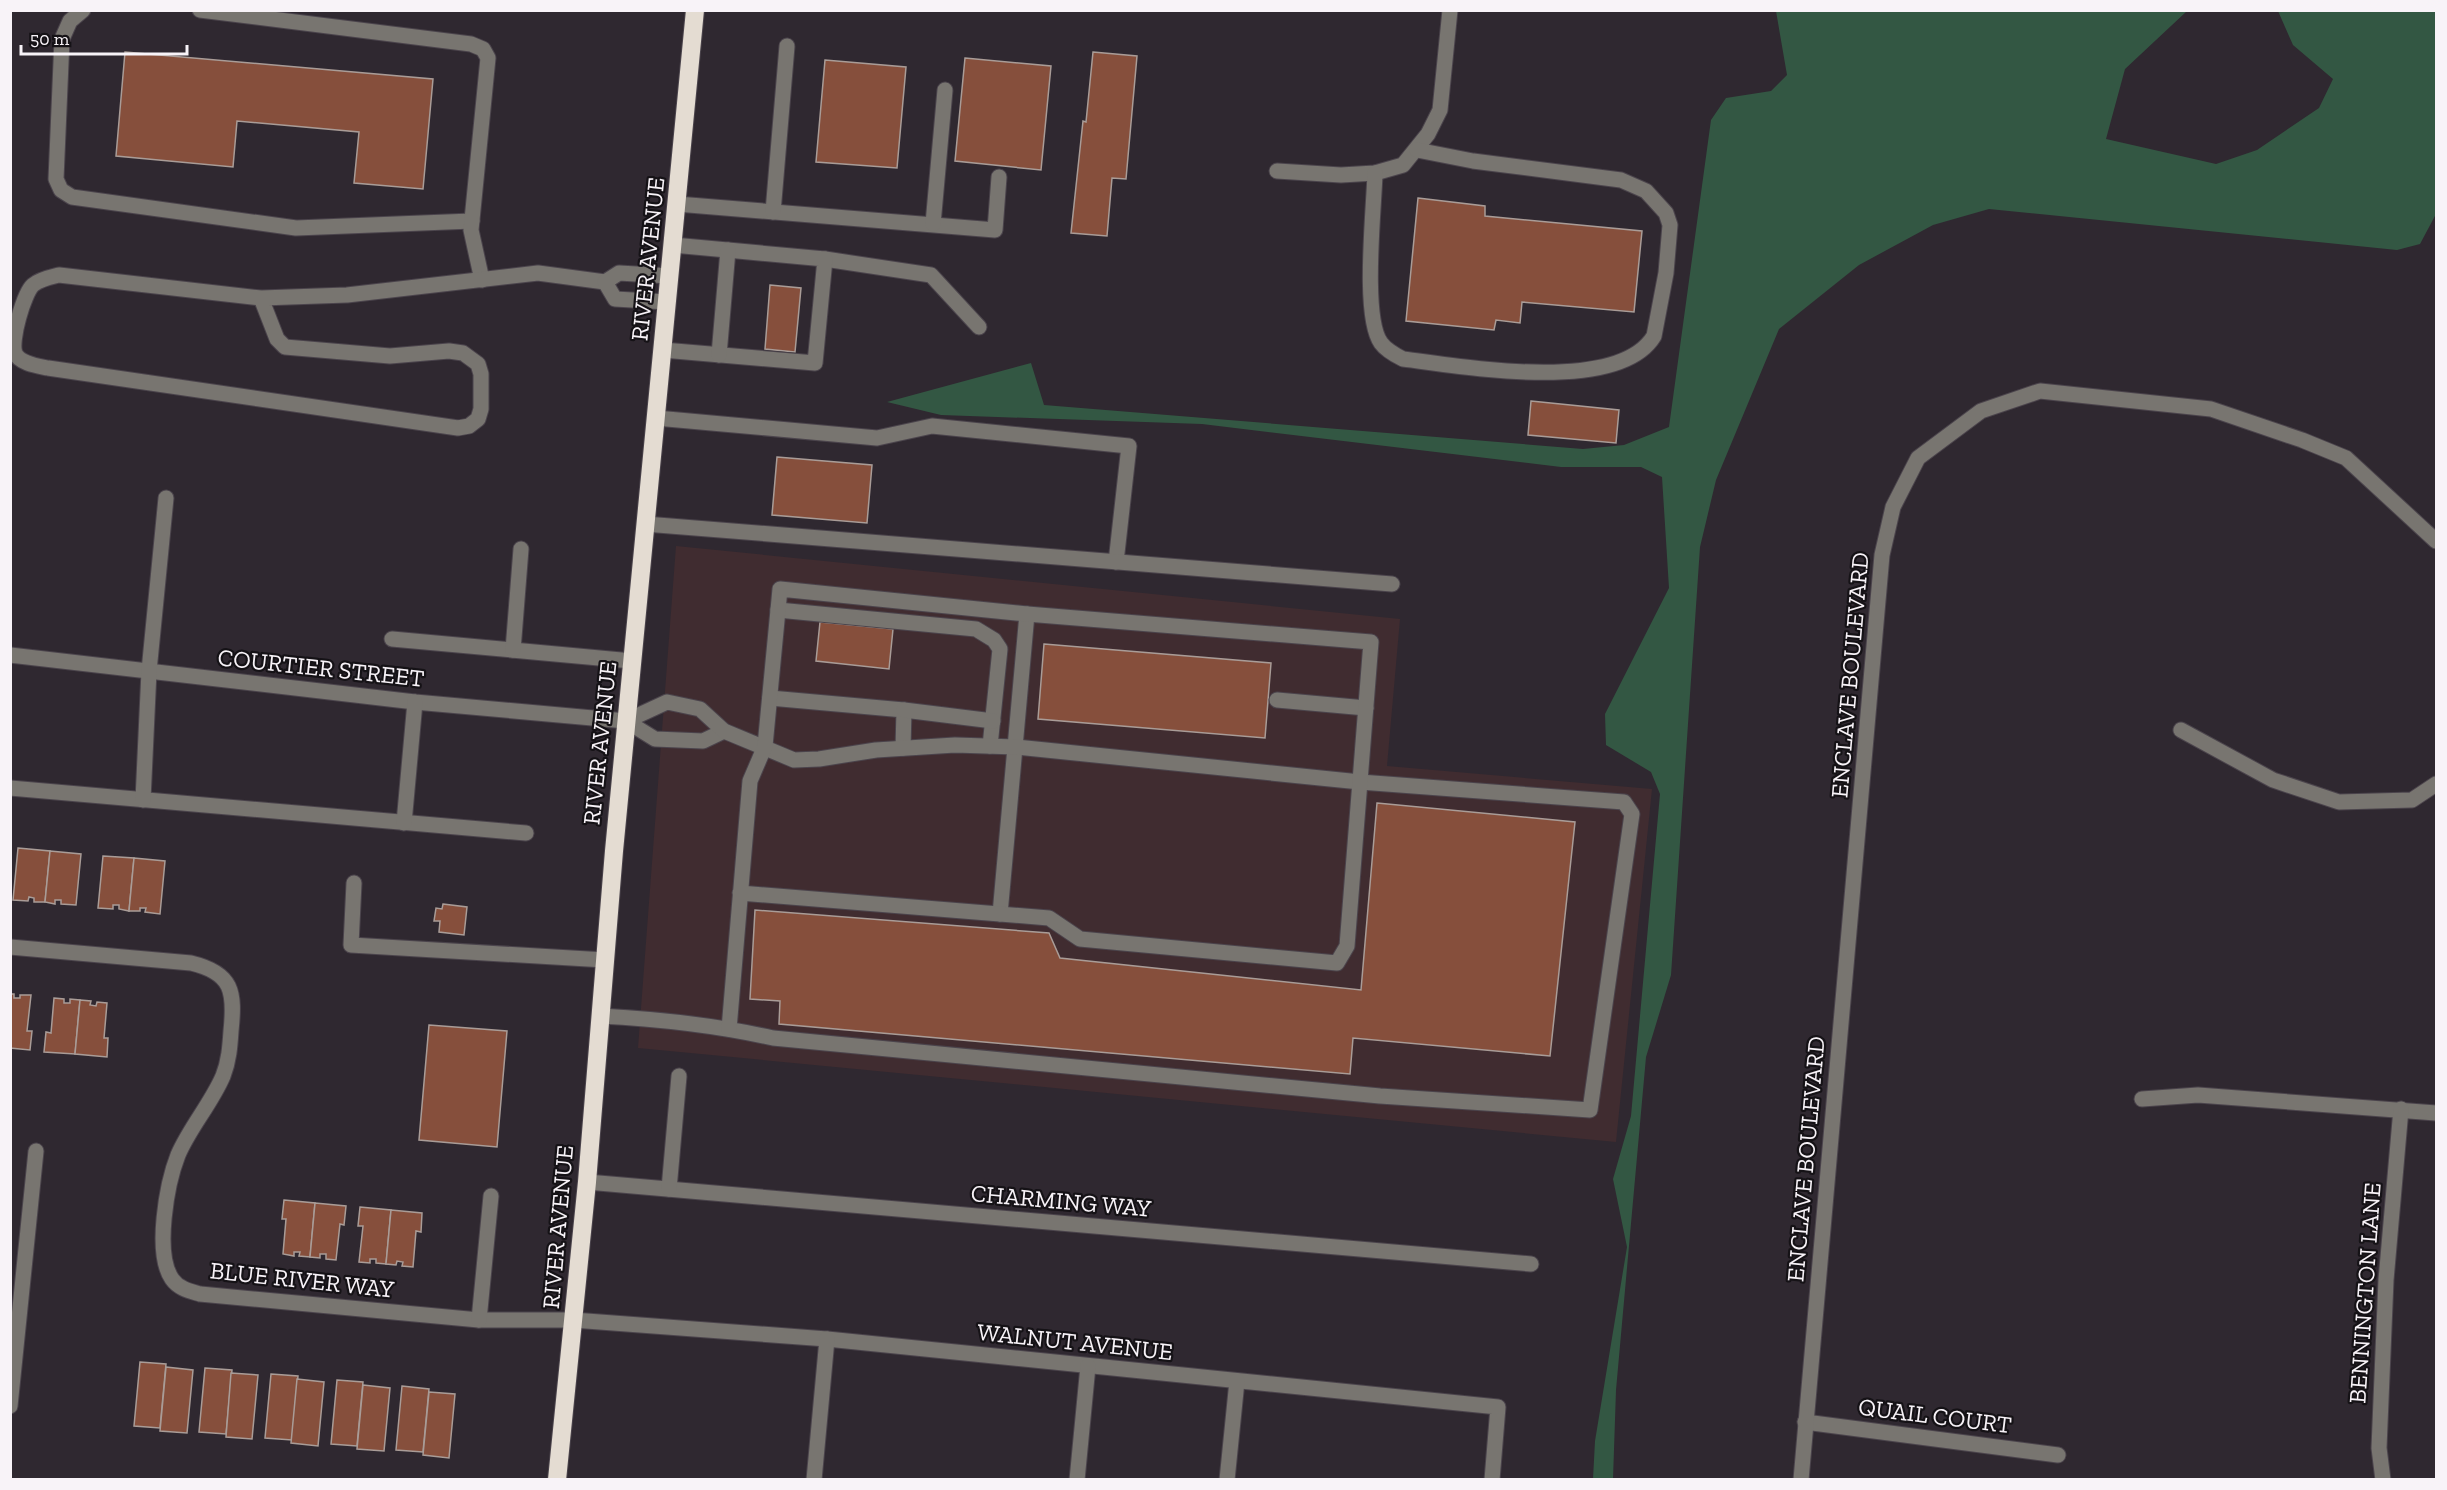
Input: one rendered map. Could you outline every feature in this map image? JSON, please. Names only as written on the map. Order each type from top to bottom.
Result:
[{"type":"highway","name":"RIVER AVENUE","points":[[556,1479],[587,1182],[626,721],[695,10]]},
{"type":"street","points":[[83,10],[70,21],[62,39],[56,179],[61,190],[72,197],[296,228],[472,221]]},
{"type":"street","points":[[200,10],[460,42],[483,49],[488,58],[471,230],[482,280]]},
{"type":"street","points":[[1277,171],[1341,175],[1375,173],[1403,165],[1428,134],[1440,110],[1450,10]]},
{"type":"street","points":[[773,212],[787,46]]},
{"type":"street","points":[[933,225],[945,90]]},
{"type":"street","points":[[1375,173],[1370,304],[1380,342],[1389,351],[1403,359],[1551,374],[1609,366],[1641,352],[1649,344],[1654,336],[1666,273],[1670,225],[1666,213],[1646,191],[1621,180],[1473,161],[1417,150]]},
{"type":"street","points":[[677,204],[995,230],[999,177]]},
{"type":"street","points":[[673,245],[825,259],[931,275],[979,327]]},
{"type":"street","points":[[719,355],[728,250]]},
{"type":"street","points":[[663,350],[815,363],[825,259]]},
{"type":"street","points":[[261,298],[277,339],[285,347],[390,356],[449,351],[463,353],[478,364],[481,374],[481,409],[478,419],[469,426],[458,428],[48,368],[21,359],[15,352],[14,343],[23,301],[33,285],[59,275],[261,298],[347,295],[538,273],[605,282],[619,273],[670,276]]},
{"type":"street","points":[[605,282],[615,299],[668,302]]},
{"type":"street","name":"ENCLAVE BOULEVARD","points":[[1801,1479],[1882,555],[1893,507],[1918,458],[1981,411],[2040,391],[2211,409],[2302,440],[2346,458],[2436,541]]},
{"type":"street","points":[[656,418],[877,438],[932,426],[1129,446],[1116,562]]},
{"type":"street","points":[[143,800],[149,671],[166,498]]},
{"type":"street","points":[[645,524],[1392,584]]},
{"type":"street","points":[[513,650],[521,549]]},
{"type":"street","points":[[729,1029],[740,893],[750,781],[765,746],[780,589],[1027,614],[1371,642],[1347,946],[1337,963],[1080,939],[1048,918],[740,893]]},
{"type":"street","points":[[778,610],[976,629],[994,640],[1000,649],[990,746]]},
{"type":"street","points":[[1000,914],[1027,614]]},
{"type":"street","points":[[392,639],[632,661]]},
{"type":"street","name":"COURTIER STREET","points":[[10,655],[415,702],[626,721]]},
{"type":"street","points":[[770,698],[904,710],[993,721]]},
{"type":"street","points":[[1277,700],[1366,708]]},
{"type":"street","points":[[404,822],[415,702]]},
{"type":"street","points":[[600,1016],[666,1020],[773,1038],[1380,1096],[1590,1110],[1632,813],[1624,802],[1360,782],[1016,747],[955,745],[876,750],[819,759],[794,759],[724,731],[700,709],[667,702],[626,721]]},
{"type":"street","points":[[903,748],[904,710]]},
{"type":"street","points":[[626,721],[655,739],[703,741],[724,731]]},
{"type":"street","points":[[2181,730],[2272,780],[2339,802],[2412,800],[2436,784]]},
{"type":"street","points":[[10,788],[526,833]]},
{"type":"street","points":[[354,883],[351,945],[605,960]]},
{"type":"street","name":"BLUE RIVER WAY","points":[[10,946],[191,963],[209,968],[220,975],[228,987],[234,1002],[228,1061],[217,1089],[180,1152],[169,1185],[163,1248],[165,1264],[173,1280],[184,1290],[200,1294],[479,1320],[573,1320]]},
{"type":"street","points":[[669,1189],[679,1076]]},
{"type":"street","points":[[2142,1099],[2198,1095],[2436,1113]]},
{"type":"street","name":"BENNINGTON LANE","points":[[2383,1479],[2379,1448],[2386,1280],[2401,1109]]},
{"type":"street","points":[[10,1406],[36,1151]]},
{"type":"street","name":"CHARMING WAY","points":[[587,1182],[1531,1264]]},
{"type":"street","points":[[479,1320],[491,1196]]},
{"type":"street","name":"WALNUT AVENUE","points":[[573,1320],[827,1339],[1498,1407],[1492,1479]]},
{"type":"street","points":[[814,1479],[827,1339]]},
{"type":"street","points":[[1077,1479],[1088,1366]]},
{"type":"street","points":[[1227,1479],[1237,1381]]},
{"type":"street","name":"QUAIL COURT","points":[[1805,1422],[2058,1455]]},
{"type":"shaded area","points":[[676,546],[1400,619],[1387,766],[1652,789],[1616,1142],[638,1048]]},
{"type":"green space","points":[[1776,11],[2187,11],[2125,69],[2106,139],[2216,164],[2257,150],[2319,108],[2333,79],[2293,45],[2278,11],[2436,11],[2436,214],[2420,244],[2397,250],[1989,209],[1933,225],[1859,265],[1779,329],[1716,480],[1700,547],[1671,975],[1646,1057],[1616,1390],[1613,1479],[1593,1479],[1595,1441],[1627,1247],[1613,1179],[1631,1116],[1660,794],[1651,772],[1606,745],[1605,714],[1669,588],[1662,477],[1641,467],[1561,467],[1202,424],[941,415],[887,402],[1031,363],[1044,405],[1583,449],[1624,445],[1669,427],[1711,120],[1726,98],[1771,91],[1787,75]]},
{"type":"building","points":[[125,52],[433,79],[423,189],[354,183],[359,132],[237,121],[233,167],[116,156]]},
{"type":"building","points":[[1093,52],[1137,56],[1126,179],[1112,178],[1107,236],[1071,233]]},
{"type":"building","points":[[965,58],[1051,66],[1041,170],[955,161]]},
{"type":"building","points":[[825,60],[906,67],[897,168],[816,162]]},
{"type":"building","points":[[1418,198],[1485,206],[1485,216],[1642,231],[1634,312],[1522,302],[1520,323],[1496,320],[1494,330],[1406,321]]},
{"type":"building","points":[[770,285],[801,288],[795,352],[765,349]]},
{"type":"building","points":[[1531,401],[1619,410],[1616,443],[1528,435]]},
{"type":"building","points":[[777,457],[872,465],[867,523],[772,515]]},
{"type":"building","points":[[820,622],[893,629],[889,669],[816,661]]},
{"type":"building","points":[[1044,644],[1271,663],[1265,738],[1038,719]]},
{"type":"building","points":[[1377,803],[1575,822],[1550,1056],[1353,1038],[1350,1074],[779,1024],[780,1001],[750,999],[755,910],[1049,933],[1060,958],[1361,990]]},
{"type":"building","points":[[18,848],[50,851],[45,902],[34,902],[34,898],[29,897],[28,901],[13,900]]},
{"type":"building","points":[[50,851],[81,854],[76,905],[61,904],[61,900],[55,900],[55,904],[45,902]]},
{"type":"building","points":[[103,856],[134,858],[129,911],[119,909],[119,905],[113,905],[113,909],[98,908]]},
{"type":"building","points":[[134,858],[165,861],[160,914],[145,912],[146,908],[140,908],[140,911],[129,911]]},
{"type":"building","points":[[443,904],[467,907],[464,935],[439,932],[440,921],[434,921],[436,908],[442,909]]},
{"type":"building","points":[[10,994],[14,994],[14,998],[20,998],[20,995],[31,995],[27,1031],[32,1031],[30,1050],[10,1048]]},
{"type":"building","points":[[54,998],[64,999],[64,1003],[70,1003],[70,999],[80,1000],[75,1054],[44,1052],[46,1032],[51,1033]]},
{"type":"building","points":[[80,1000],[91,1001],[90,1005],[96,1006],[97,1002],[107,1003],[104,1038],[108,1038],[107,1057],[75,1054]]},
{"type":"building","points":[[429,1025],[507,1031],[497,1147],[419,1140]]},
{"type":"building","points":[[284,1200],[315,1203],[310,1257],[299,1256],[300,1252],[294,1252],[294,1256],[283,1254],[286,1219],[282,1219]]},
{"type":"building","points":[[315,1203],[346,1206],[344,1225],[340,1224],[336,1260],[326,1259],[326,1254],[320,1254],[320,1258],[310,1257]]},
{"type":"building","points":[[360,1207],[391,1210],[386,1264],[376,1263],[376,1259],[370,1259],[370,1263],[359,1262],[363,1226],[358,1226]]},
{"type":"building","points":[[391,1210],[422,1213],[421,1232],[416,1231],[413,1267],[402,1266],[403,1262],[397,1261],[396,1265],[386,1264]]},
{"type":"building","points":[[140,1362],[166,1364],[160,1428],[134,1426]]},
{"type":"building","points":[[166,1367],[193,1370],[187,1433],[160,1431]]},
{"type":"building","points":[[205,1368],[232,1370],[226,1434],[199,1432]]},
{"type":"building","points":[[231,1373],[258,1375],[252,1439],[226,1437]]},
{"type":"building","points":[[271,1374],[298,1376],[292,1440],[265,1438]]},
{"type":"building","points":[[297,1379],[324,1382],[318,1446],[291,1443]]},
{"type":"building","points":[[337,1380],[363,1382],[357,1446],[331,1444]]},
{"type":"building","points":[[363,1385],[390,1388],[384,1451],[357,1449]]},
{"type":"building","points":[[402,1386],[429,1389],[423,1452],[396,1450]]},
{"type":"building","points":[[429,1392],[455,1394],[449,1458],[423,1455]]}]
